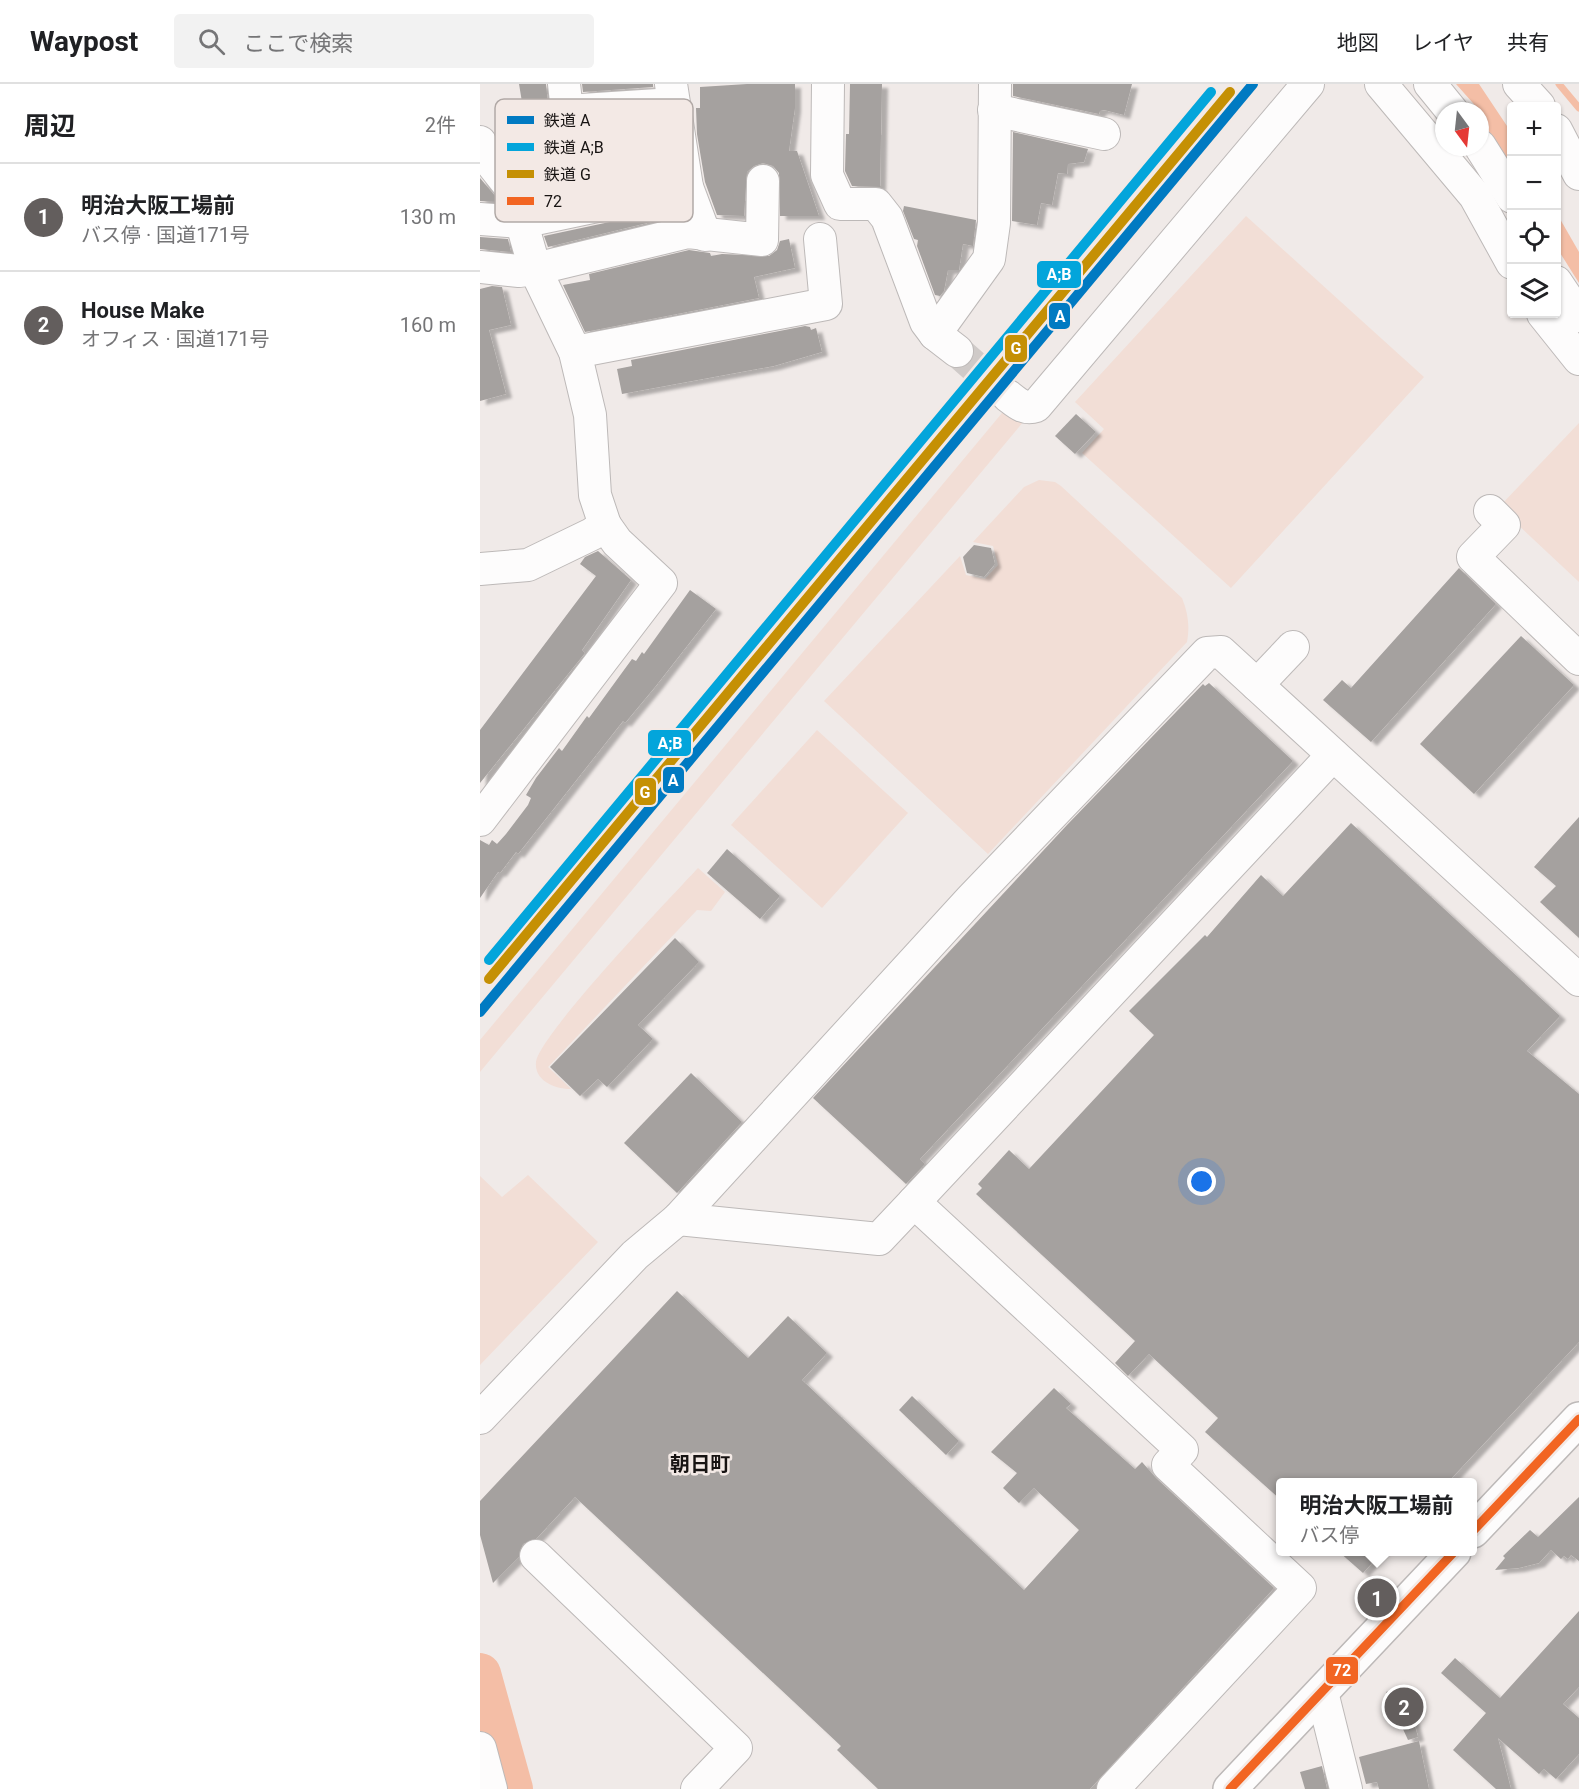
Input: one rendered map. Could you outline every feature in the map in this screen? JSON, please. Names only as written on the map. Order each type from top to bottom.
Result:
[{"type":"highway","points":[[1477,1527],[1579,1419]]},
{"type":"highway","points":[[1230,1789],[1449,1556]]},
{"type":"street","points":[[564,84],[566,99]]},
{"type":"street","points":[[828,84],[827,175],[840,204],[876,204],[887,218],[926,322],[946,342],[989,259],[994,223],[994,97],[1104,134]]},
{"type":"street","points":[[1008,396],[1022,406],[1029,408],[1036,406],[1308,84]]},
{"type":"street","points":[[1381,84],[1475,196],[1507,254]]},
{"type":"street","points":[[1403,84],[1435,118]]},
{"type":"street","points":[[1430,84],[1445,102]]},
{"type":"street","points":[[1520,84],[1536,102]]},
{"type":"street","points":[[641,99],[672,94]]},
{"type":"street","points":[[1561,138],[1579,174]]},
{"type":"street","points":[[482,151],[495,166]]},
{"type":"street","points":[[1472,156],[1506,187]]},
{"type":"street","points":[[1486,156],[1506,187]]},
{"type":"street","points":[[480,267],[519,270],[535,268],[688,232],[762,240],[763,181]]},
{"type":"street","points":[[693,203],[705,234]]},
{"type":"street","points":[[480,219],[495,220]]},
{"type":"street","points":[[480,820],[661,583],[617,542],[605,525],[595,495],[590,415],[575,352],[535,268],[521,222]]},
{"type":"street","points":[[575,352],[826,304],[820,239]]},
{"type":"street","points":[[1561,288],[1579,316]]},
{"type":"street","points":[[1546,318],[1579,359]]},
{"type":"street","points":[[1490,511],[1504,525],[1473,557],[1579,659]]},
{"type":"street","points":[[480,569],[528,565],[592,534],[605,525]]},
{"type":"street","points":[[1257,685],[1293,647]]},
{"type":"street","points":[[480,1418],[634,1255],[678,1219],[971,899],[1202,656],[1211,652],[1221,652],[1579,980]]},
{"type":"street","points":[[678,1219],[879,1239],[1333,755]]},
{"type":"street","points":[[914,1202],[1182,1450],[1168,1465],[1300,1588],[1113,1789]]},
{"type":"street","points":[[536,1556],[736,1748],[697,1789]]},
{"type":"street","points":[[1322,1692],[1346,1789]]},
{"type":"street","points":[[480,1748],[491,1789]]},
{"type":"shaded area","points":[[1456,84],[1479,84],[1507,126],[1507,162],[1489,131],[1489,102],[1472,102]]},
{"type":"shaded area","points":[[1246,216],[1424,377],[1231,588],[1082,453],[1104,429],[1075,402]]},
{"type":"shaded area","points":[[1561,221],[1579,252],[1579,283],[1561,254]]},
{"type":"shaded area","points":[[1007,407],[1024,421],[480,1072],[480,1040]]},
{"type":"shaded area","points":[[1579,423],[1579,582],[1499,507]]},
{"type":"shaded area","points":[[1039,480],[1055,482],[1061,486],[1182,598],[1188,620],[1188,636],[1187,642],[988,854],[824,701],[960,556],[966,575],[985,579],[998,565],[993,546],[973,542],[1024,487]]},
{"type":"shaded area","points":[[817,730],[908,813],[822,908],[731,825]]},
{"type":"shaded area","points":[[698,868],[725,892],[711,911],[697,910],[548,1067],[571,1089],[547,1083],[536,1069],[536,1062],[559,1024],[636,934]]},
{"type":"shaded area","points":[[528,1175],[598,1242],[480,1365],[480,1176],[502,1197]]},
{"type":"building","points":[[519,84],[546,84],[548,99],[522,99]]},
{"type":"building","points":[[582,84],[653,84],[653,87],[583,92]]},
{"type":"building","points":[[795,84],[795,108],[789,151],[797,151],[819,216],[780,216],[779,173],[773,166],[763,163],[747,172],[744,216],[717,215],[705,182],[697,134],[696,108],[700,108],[700,87]]},
{"type":"building","points":[[850,84],[882,84],[880,187],[852,186],[845,171],[846,134],[849,134]]},
{"type":"building","points":[[1013,84],[1132,84],[1124,115],[1104,110],[1099,114],[1013,96]]},
{"type":"building","points":[[1013,132],[1088,149],[1084,162],[1068,164],[1067,174],[1058,173],[1052,205],[1041,203],[1037,225],[1012,221]]},
{"type":"building","points":[[480,178],[495,196],[495,202],[480,201]]},
{"type":"building","points":[[904,206],[976,220],[973,246],[963,244],[959,270],[948,270],[944,291],[940,296],[935,295],[917,246],[918,240],[914,239],[903,211]]},
{"type":"building","points":[[610,222],[651,222],[548,247],[544,236]]},
{"type":"building","points":[[480,237],[508,239],[511,252],[480,249]]},
{"type":"building","points":[[789,239],[795,268],[754,277],[759,298],[585,332],[563,285],[590,280],[589,274],[689,250],[710,253],[711,256],[722,254],[769,256],[777,250],[780,241]]},
{"type":"building","points":[[492,286],[502,287],[511,325],[489,330],[506,394],[480,401],[480,289]]},
{"type":"building","points":[[805,326],[810,327],[811,330],[816,328],[822,352],[774,366],[622,394],[617,369],[632,366],[631,360]]},
{"type":"building","points":[[1076,414],[1096,432],[1075,454],[1055,436]]},
{"type":"building","points":[[974,545],[991,548],[995,564],[984,577],[967,573],[963,557]]},
{"type":"building","points":[[598,551],[631,580],[582,650],[585,653],[480,783],[480,730],[596,576],[580,564],[585,557]]},
{"type":"building","points":[[1459,568],[1496,604],[1371,742],[1323,700],[1342,680],[1351,688]]},
{"type":"building","points":[[690,590],[716,609],[655,687],[625,723],[623,721],[518,854],[516,852],[500,873],[498,872],[480,898],[480,840],[489,845],[492,840],[497,844],[506,834],[528,805],[531,798],[526,795],[536,778],[559,748],[562,751],[587,716],[589,718],[632,659],[636,661],[642,652],[644,654]]},
{"type":"building","points":[[1521,636],[1574,685],[1474,794],[1420,744]]},
{"type":"building","points":[[1209,683],[1293,761],[920,1159],[925,1164],[906,1184],[813,1098],[1067,825],[1203,684],[1205,686]]},
{"type":"building","points":[[1579,817],[1579,938],[1540,902],[1556,886],[1534,867]]},
{"type":"building","points":[[1351,823],[1560,1016],[1527,1051],[1579,1094],[1579,1342],[1452,1478],[1276,1478],[1276,1496],[1205,1432],[1218,1418],[1149,1354],[1128,1376],[1115,1363],[1135,1341],[976,1194],[982,1188],[978,1184],[1009,1150],[1029,1169],[1154,1035],[1129,1011],[1205,935],[1207,937],[1261,875],[1283,896]]},
{"type":"building","points":[[727,849],[780,896],[760,919],[707,873]]},
{"type":"building","points":[[675,938],[699,962],[638,1025],[653,1039],[607,1087],[598,1079],[580,1096],[550,1067]]},
{"type":"building","points":[[691,1073],[742,1122],[677,1193],[624,1143]]},
{"type":"building","points":[[677,1291],[748,1358],[788,1316],[827,1353],[802,1380],[1024,1590],[1079,1530],[1034,1488],[1019,1503],[1003,1488],[1017,1473],[991,1452],[1054,1388],[1071,1404],[1066,1408],[1135,1469],[1142,1462],[1156,1478],[1274,1588],[1090,1789],[878,1789],[837,1750],[841,1746],[575,1497],[536,1539],[523,1544],[519,1557],[493,1583],[480,1535],[480,1501]]},
{"type":"building","points":[[912,1396],[959,1441],[946,1455],[899,1410]]},
{"type":"building","points":[[1579,1497],[1579,1561],[1571,1555],[1568,1559],[1564,1556],[1561,1559],[1551,1550],[1539,1563],[1495,1570],[1505,1558],[1503,1556],[1530,1530],[1538,1537]]},
{"type":"building","points":[[1344,1556],[1378,1556],[1363,1573]]},
{"type":"building","points":[[1579,1611],[1579,1687],[1563,1704],[1579,1718],[1579,1754],[1556,1779],[1544,1769],[1539,1774],[1498,1738],[1511,1789],[1496,1789],[1453,1750],[1486,1713],[1441,1673],[1455,1658],[1500,1698]]},
{"type":"building","points":[[1404,1685],[1418,1737],[1408,1740],[1386,1692]]},
{"type":"building","points":[[1419,1741],[1429,1789],[1379,1789],[1377,1782],[1366,1784],[1359,1757]]},
{"type":"building","points":[[1322,1766],[1327,1789],[1305,1789],[1300,1772]]},
{"type":"waterway","points":[[1559,84],[1579,108]]},
{"type":"waterway","points":[[480,1674],[512,1789]]},
{"type":"tunnel","points":[[957,351],[1008,396]]},
{"type":"rail line","name":"A","points":[[480,1012],[1253,84]]},
{"type":"rail line","name":"A;B","points":[[489,960],[1211,92]]},
{"type":"rail line","name":"G","points":[[489,979],[1230,92]]},
{"type":"transit line","name":"72","points":[[1477,1527],[1579,1419]]},
{"type":"transit line","name":"72","points":[[1230,1789],[1450,1556]]},
{"type":"place","name":"明治大阪工場前","points":[[1377,1598]]},
{"type":"place","name":"House Make","points":[[1404,1707]]},
{"type":"district","name":"朝日町","points":[[700,1464]]}]
